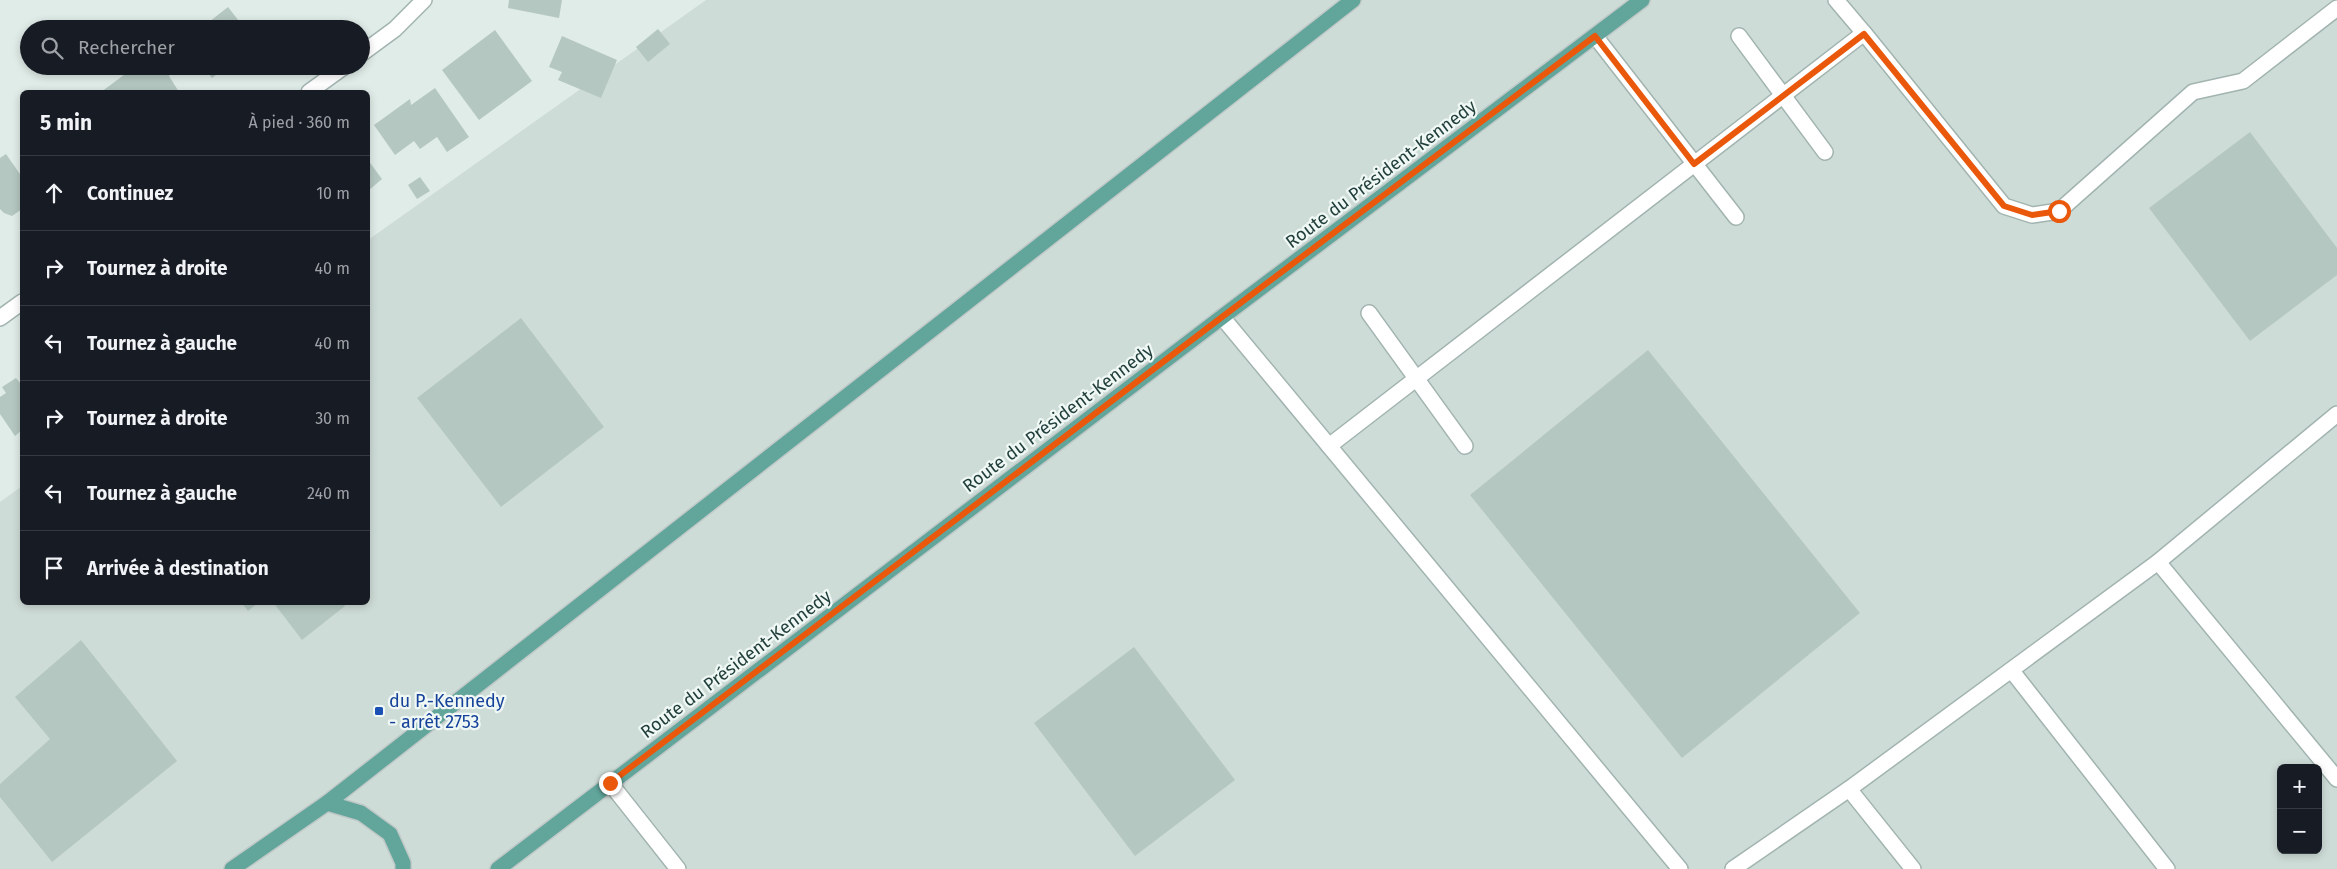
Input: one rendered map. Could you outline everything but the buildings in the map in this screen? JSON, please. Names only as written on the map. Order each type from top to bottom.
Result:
[{"type":"main road","points":[[232,869],[327,803],[1353,0]]},
{"type":"main road","name":"Route du Président-Kennedy","points":[[498,869],[1222,317],[1642,0]]},
{"type":"main road","points":[[327,803],[360,814],[390,834],[403,863],[403,869]]},
{"type":"street","points":[[370,47],[395,29],[424,0]]},
{"type":"street","points":[[1836,0],[2004,206],[2032,215],[2059,211],[2192,92],[2243,81],[2337,8]]},
{"type":"street","points":[[1329,446],[1864,34]]},
{"type":"street","points":[[1595,36],[1736,217]]},
{"type":"street","points":[[1739,36],[1825,152]]},
{"type":"street","points":[[312,90],[333,75]]},
{"type":"street","points":[[0,318],[20,303]]},
{"type":"street","points":[[1369,313],[1465,446]]},
{"type":"street","points":[[1222,317],[1680,869]]},
{"type":"street","points":[[1733,869],[1850,789],[2158,562],[2337,414]]},
{"type":"street","points":[[2158,562],[2337,779]]},
{"type":"street","points":[[2012,671],[2167,869]]},
{"type":"street","points":[[610,783],[678,869]]},
{"type":"street","points":[[1850,789],[1913,869]]},
{"type":"shaded area","points":[[706,0],[2337,0],[2337,869],[0,869],[0,502],[20,487],[20,605],[370,605],[370,239]]},
{"type":"place","name":"du P.-Kennedy - arrêt 2753","points":[[379,711]]},
{"type":"route","points":[[610,783],[1595,36],[1694,164],[1864,34],[2004,206],[2032,215],[2059,211]]}]
